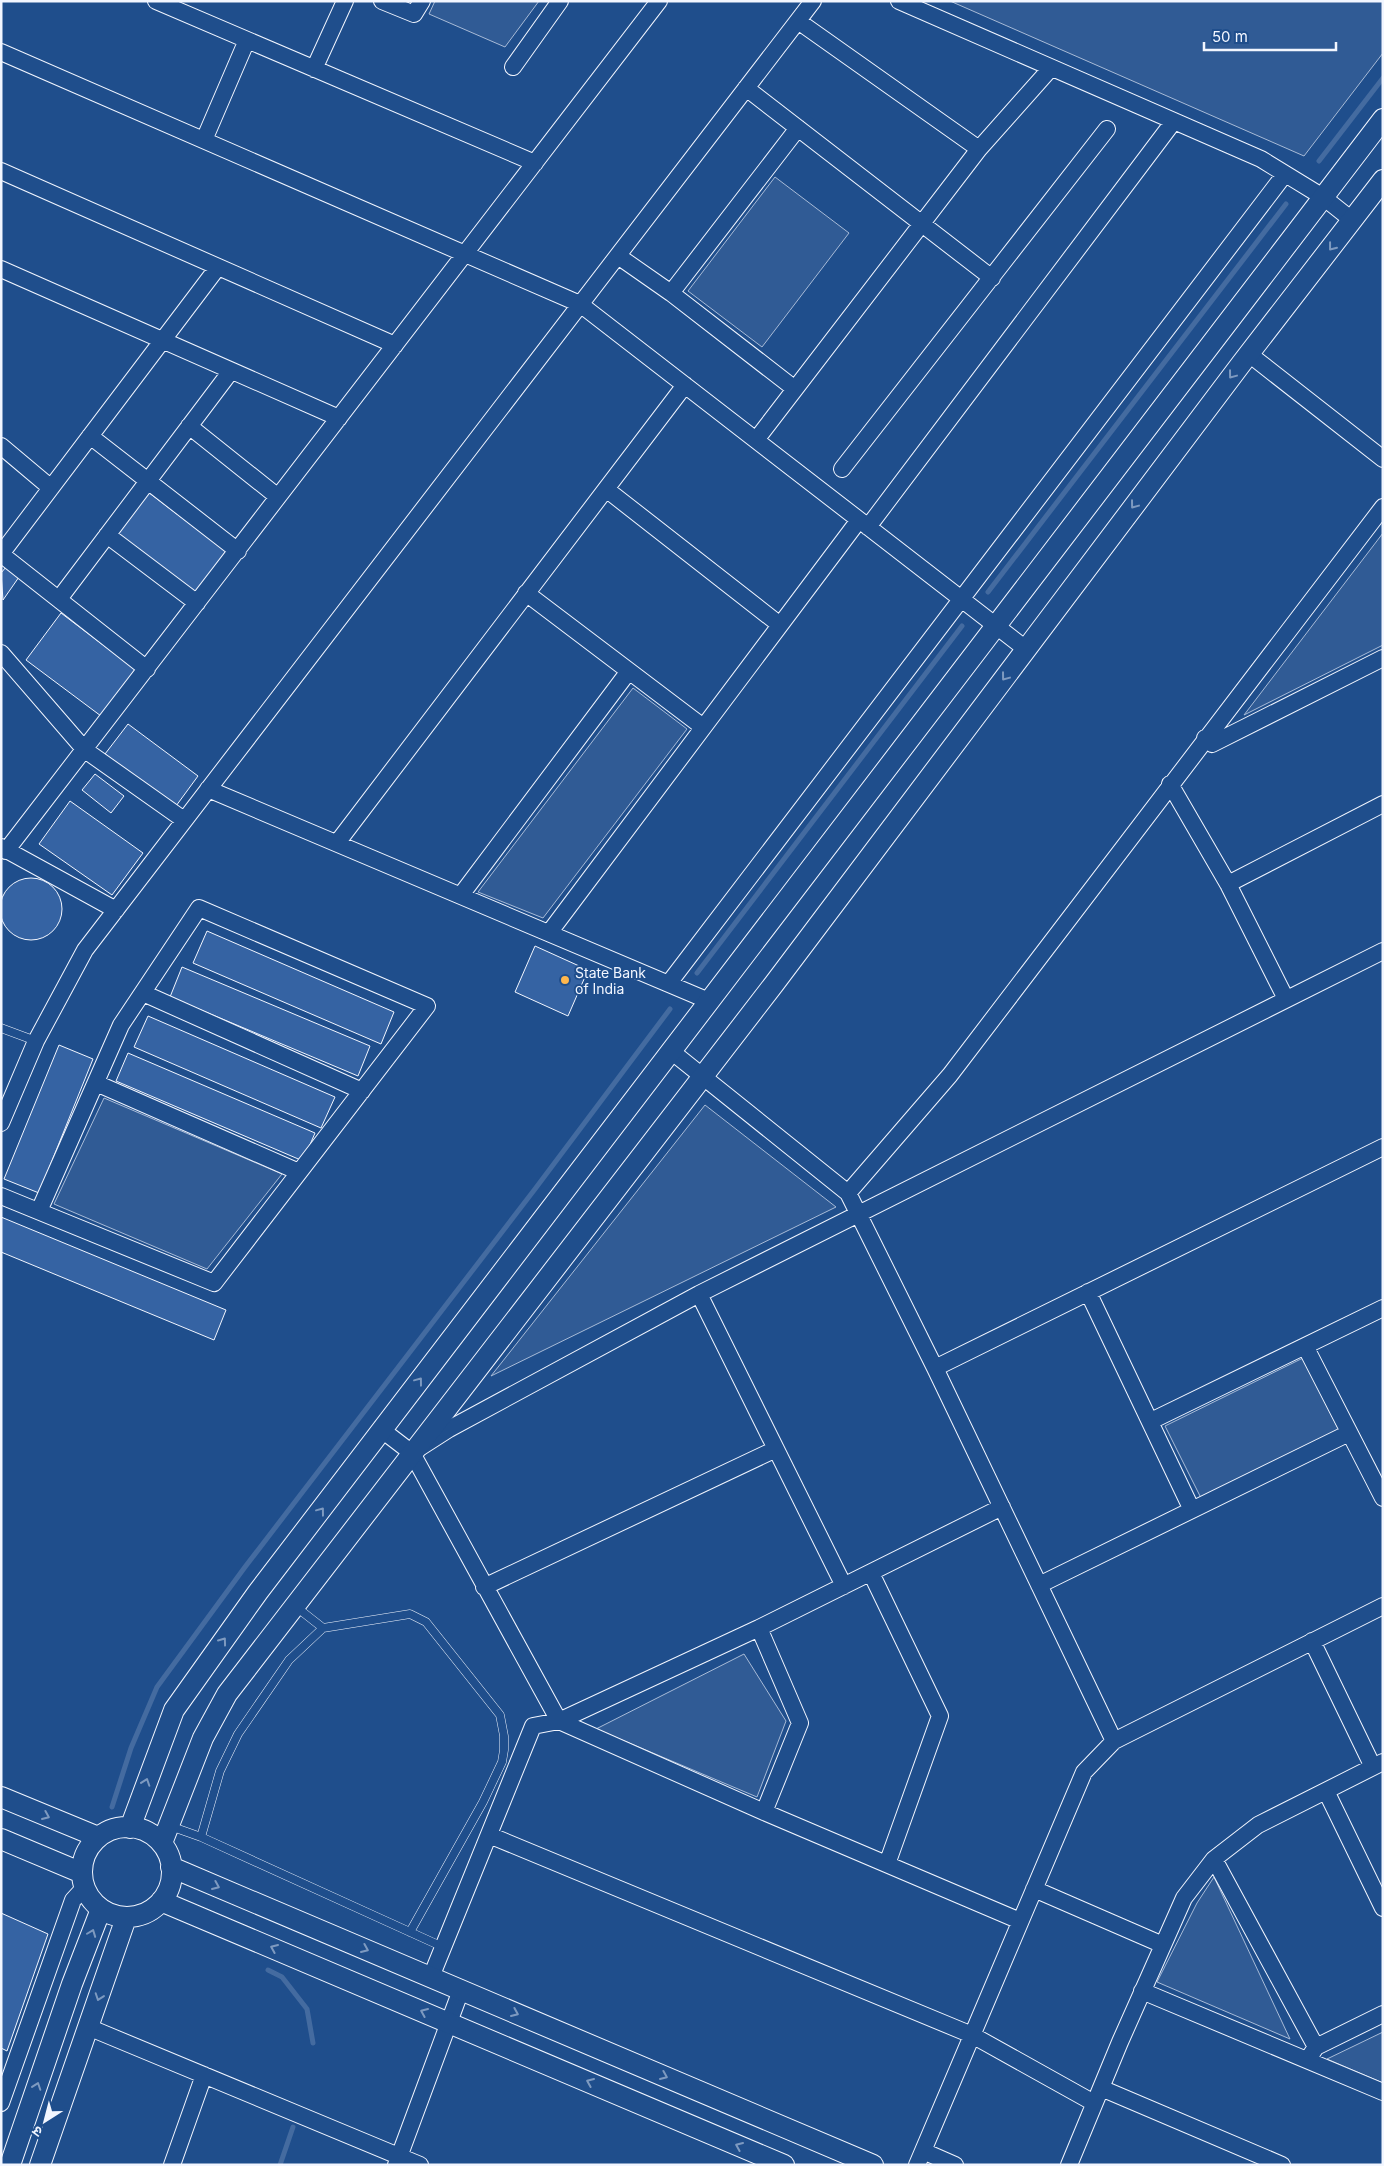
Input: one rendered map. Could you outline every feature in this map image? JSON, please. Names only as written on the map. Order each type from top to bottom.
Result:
[{"type":"street","points":[[156,1],[535,163]]},
{"type":"street","points":[[314,69],[344,1]]},
{"type":"street","points":[[382,1],[414,14],[422,1]]},
{"type":"street","points":[[513,67],[560,1]]},
{"type":"street","points":[[116,910],[3,849],[85,750],[659,1]]},
{"type":"street","points":[[1,1124],[36,1042],[85,950],[813,1]]},
{"type":"street","points":[[899,1],[1261,159],[1323,197],[1352,220]]},
{"type":"street","points":[[798,21],[979,149]]},
{"type":"street","points":[[204,140],[247,40]]},
{"type":"street","points":[[1,52],[580,304],[1026,649]]},
{"type":"street","points":[[756,440],[979,149],[1051,68]]},
{"type":"street","points":[[746,88],[992,278]]},
{"type":"street","points":[[130,1828],[174,1710],[258,1592],[1383,119]]},
{"type":"street","points":[[549,933],[780,625],[864,523],[1174,121]]},
{"type":"street","points":[[671,293],[798,128]]},
{"type":"street","points":[[842,469],[1107,129]]},
{"type":"street","points":[[1,171],[395,345]]},
{"type":"street","points":[[670,983],[960,598],[1286,174]]},
{"type":"street","points":[[1,1838],[83,1880],[93,1902],[108,1913],[126,1918],[143,1915],[158,1906],[168,1892],[172,1877],[165,1834],[203,1738],[227,1694],[704,1075],[1249,354],[1383,180]]},
{"type":"street","points":[[618,256],[671,293],[795,389]]},
{"type":"street","points":[[147,668],[1,554],[218,266]]},
{"type":"street","points":[[1,269],[339,418]]},
{"type":"street","points":[[1249,354],[1383,459]]},
{"type":"street","points":[[59,599],[231,371]]},
{"type":"street","points":[[337,843],[685,385]]},
{"type":"street","points":[[189,426],[278,497]]},
{"type":"street","points":[[90,436],[238,551]]},
{"type":"street","points":[[1,446],[51,488]]},
{"type":"street","points":[[606,489],[780,625]]},
{"type":"street","points":[[848,1193],[950,1075],[1205,738],[1383,507]]},
{"type":"street","points":[[107,534],[197,603]]},
{"type":"street","points":[[526,594],[703,727]]},
{"type":"street","points":[[1,653],[85,750],[184,820]]},
{"type":"street","points":[[1205,738],[1212,744],[1383,658]]},
{"type":"street","points":[[460,895],[629,670]]},
{"type":"street","points":[[1170,784],[1228,884],[1286,999]]},
{"type":"street","points":[[208,789],[709,1001]]},
{"type":"street","points":[[1228,884],[1383,804]]},
{"type":"street","points":[[1,1196],[214,1283],[427,1006],[199,908],[122,1025],[39,1211]]},
{"type":"street","points":[[412,1453],[449,1429],[699,1294],[1383,951]]},
{"type":"street","points":[[143,993],[362,1091]]},
{"type":"street","points":[[671,1051],[704,1075],[848,1193],[935,1368],[1114,1740]]},
{"type":"street","points":[[96,1083],[299,1172]]},
{"type":"street","points":[[935,1368],[1383,1148]]},
{"type":"street","points":[[1088,1292],[1192,1510]]},
{"type":"street","points":[[699,1294],[844,1586]]},
{"type":"street","points":[[1151,1421],[1383,1308]]},
{"type":"street","points":[[1305,1346],[1383,1498]]},
{"type":"street","points":[[382,1430],[412,1453],[559,1721],[764,1812],[1020,1921]]},
{"type":"street","points":[[1039,1585],[1350,1433]]},
{"type":"street","points":[[484,1587],[776,1448]]},
{"type":"street","points":[[431,1977],[532,1726],[559,1721],[759,1628],[1002,1507]]},
{"type":"street","points":[[871,1573],[940,1716],[887,1864]]},
{"type":"street","points":[[955,2165],[920,2158],[1084,1772],[1114,1740],[1383,1606]]},
{"type":"street","points":[[759,1628],[800,1723],[764,1812]]},
{"type":"street","points":[[1069,2165],[1142,1991],[1184,1898],[1214,1859],[1258,1825],[1378,1765],[1312,1641]]},
{"type":"street","points":[[1326,1791],[1379,1889],[1383,1908]]},
{"type":"street","points":[[1,1797],[98,1837]]},
{"type":"street","points":[[1,2103],[8,2060],[73,1900],[83,1880],[86,1853],[98,1837],[112,1830],[130,1828],[165,1834]]},
{"type":"street","points":[[489,1834],[972,2035],[1094,2103]]},
{"type":"street","points":[[1214,1859],[1316,2046]]},
{"type":"street","points":[[171,1866],[873,2165]]},
{"type":"street","points":[[1034,1889],[1163,1945]]},
{"type":"street","points":[[161,1901],[784,2165]]},
{"type":"street","points":[[10,2165],[72,1984],[101,1908]]},
{"type":"street","points":[[40,2165],[126,1918]]},
{"type":"street","points":[[398,2160],[461,1990]]},
{"type":"street","points":[[1142,1991],[1383,2092]]},
{"type":"street","points":[[1307,2060],[1316,2046],[1383,2014]]},
{"type":"street","points":[[88,2027],[314,2121],[398,2160],[420,2165]]},
{"type":"street","points":[[172,2165],[204,2075]]},
{"type":"street","points":[[1101,2088],[1282,2165]]},
{"type":"lane","points":[[1,1028],[36,1042]]},
{"type":"lane","points":[[294,1606],[323,1628]]},
{"type":"lane","points":[[200,1837],[220,1771],[238,1734],[289,1660],[323,1628],[410,1614],[426,1622],[500,1715],[504,1736],[502,1762],[483,1802],[410,1932]]},
{"type":"lane","points":[[165,1834],[200,1837],[443,1947]]},
{"type":"shaded area","points":[[435,1],[539,1],[505,47],[429,14]]},
{"type":"shaded area","points":[[950,1],[1383,1],[1383,53],[1304,156]]},
{"type":"shaded area","points":[[775,177],[849,233],[762,347],[688,291]]},
{"type":"shaded area","points":[[1383,533],[1383,645],[1244,715]]},
{"type":"shaded area","points":[[633,688],[687,729],[543,918],[478,892]]},
{"type":"shaded area","points":[[104,1098],[282,1174],[207,1269],[54,1204]]},
{"type":"shaded area","points":[[705,1105],[836,1207],[491,1376]]},
{"type":"shaded area","points":[[1303,1358],[1339,1430],[1201,1498],[1165,1426]]},
{"type":"shaded area","points":[[744,1654],[786,1721],[757,1797],[596,1729]]},
{"type":"shaded area","points":[[1214,1877],[1290,2039],[1157,1982],[1197,1903]]},
{"type":"shaded area","points":[[1383,2032],[1383,2083],[1327,2059]]},
{"type":"building","points":[[148,492],[228,553],[195,596],[115,535]]},
{"type":"building","points":[[6,567],[19,577],[3,600],[1,573]]},
{"type":"building","points":[[61,613],[136,670],[101,716],[26,660]]},
{"type":"building","points":[[128,724],[198,776],[176,806],[105,754]]},
{"type":"building","points":[[95,774],[124,796],[111,813],[82,790]]},
{"type":"building","points":[[70,801],[143,853],[112,895],[39,844]]},
{"type":"building","points":[[25,878],[37,878],[53,887],[60,897],[62,909],[60,921],[53,931],[37,940],[25,940],[14,935],[5,926],[0,915],[0,903],[5,892],[14,883]]},
{"type":"building","points":[[207,931],[394,1012],[381,1044],[193,963]]},
{"type":"building","points":[[535,946],[588,970],[568,1016],[515,992]]},
{"type":"building","points":[[182,967],[370,1046],[358,1076],[170,997]]},
{"type":"building","points":[[148,1016],[335,1097],[321,1128],[134,1047]]},
{"type":"building","points":[[59,1045],[93,1059],[39,1193],[4,1179]]},
{"type":"building","points":[[128,1053],[315,1133],[303,1161],[116,1081]]},
{"type":"building","points":[[1,1217],[226,1310],[214,1340],[1,1252]]},
{"type":"building","points":[[1,1913],[48,1934],[7,2051],[1,2048]]},
{"type":"waterway","points":[[1319,161],[1383,78]]},
{"type":"waterway","points":[[988,592],[1286,204]]},
{"type":"waterway","points":[[697,973],[962,626]]},
{"type":"waterway","points":[[112,1807],[131,1748],[157,1687],[245,1567],[535,1189],[670,1009]]},
{"type":"waterway","points":[[268,1970],[282,1977],[307,2009],[313,2043]]},
{"type":"waterway","points":[[280,2165],[293,2127]]},
{"type":"place","name":"State Bank of India","points":[[565,980]]}]
